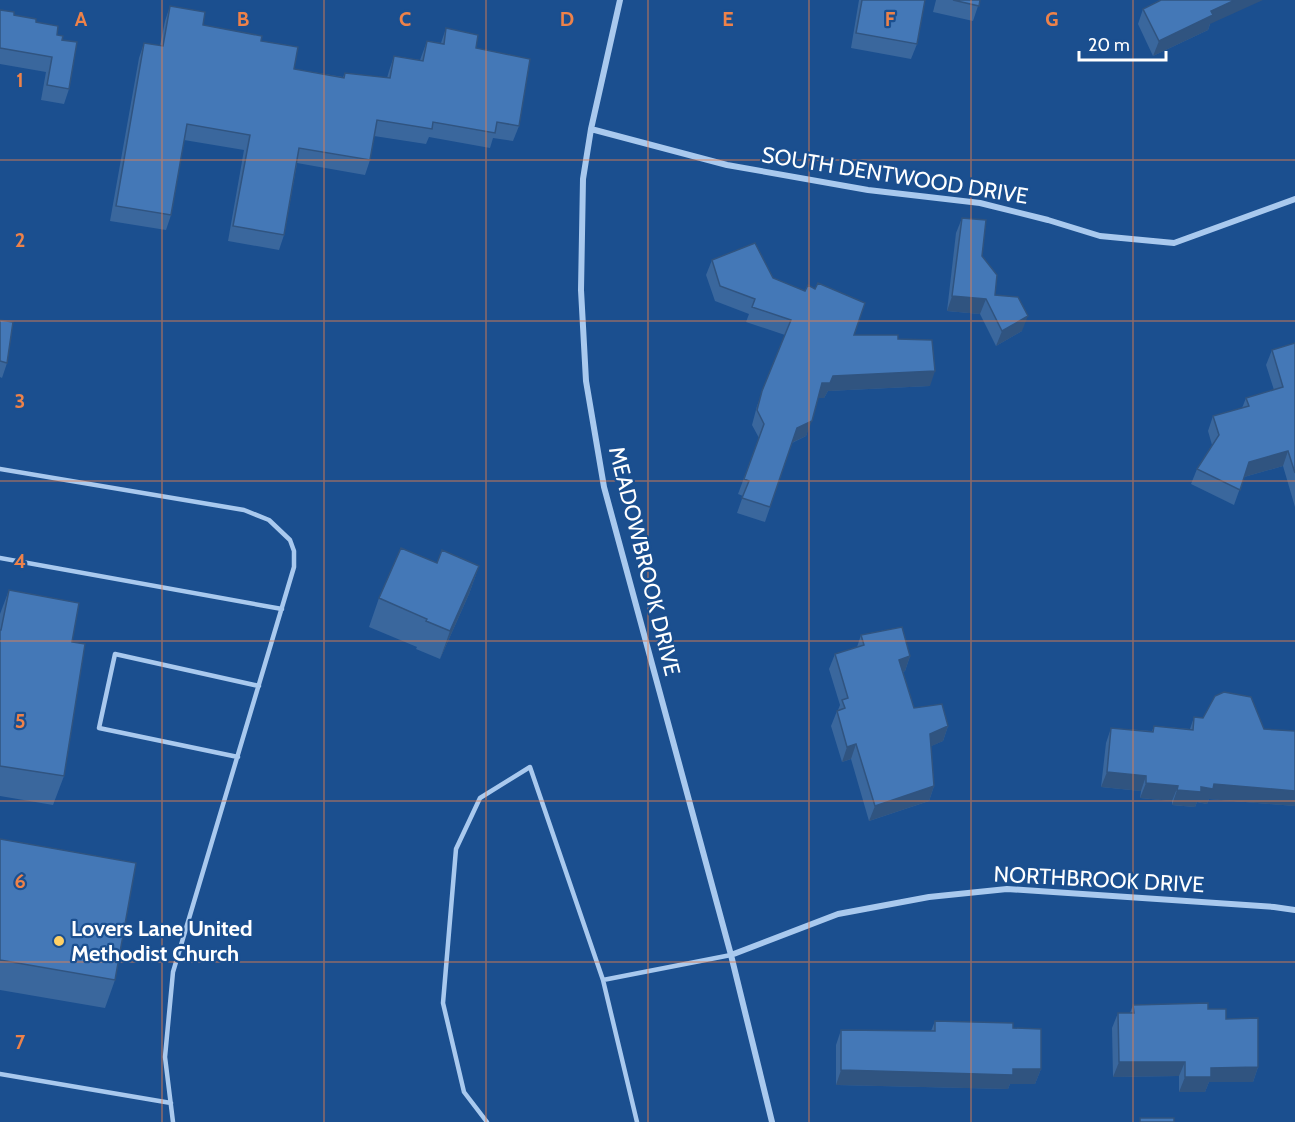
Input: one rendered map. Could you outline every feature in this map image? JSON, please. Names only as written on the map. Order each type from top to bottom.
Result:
[{"type":"street","name":"MEADOWBROOK DRIVE","points":[[620,0],[591,129],[583,179],[581,290],[586,381],[604,487],[731,955],[772,1122]]},
{"type":"street","name":"SOUTH DENTWOOD DRIVE","points":[[591,129],[727,165],[868,190],[980,203],[1100,236],[1174,243],[1295,199]]},
{"type":"street","name":"NORTHBROOK DRIVE","points":[[731,955],[838,914],[929,897],[1007,889],[1295,910]]},
{"type":"lane","points":[[0,469],[244,510],[269,520],[290,540],[294,551],[294,567],[282,609],[173,972],[165,1057],[173,1122]]},
{"type":"lane","points":[[0,558],[282,609]]},
{"type":"lane","points":[[238,757],[99,728],[115,654],[259,686]]},
{"type":"lane","points":[[487,1122],[464,1092],[443,1003],[456,849],[480,798],[530,767],[603,980],[637,1122]]},
{"type":"lane","points":[[603,980],[731,955]]},
{"type":"lane","points":[[0,1074],[171,1103]]},
{"type":"building","points":[[862,0],[925,0],[917,44],[856,33]]},
{"type":"building","points":[[953,0],[980,0],[979,6]]},
{"type":"building","points":[[1161,0],[1235,0],[1211,11],[1213,15],[1159,41],[1143,9]]},
{"type":"building","points":[[170,6],[205,12],[203,25],[262,36],[261,41],[298,47],[294,69],[344,78],[345,73],[390,78],[394,56],[423,61],[427,41],[444,44],[446,28],[478,35],[476,48],[530,59],[519,126],[497,122],[495,133],[433,122],[432,129],[377,120],[370,160],[299,148],[284,235],[233,226],[250,135],[187,124],[171,215],[116,206],[144,43],[163,46]]},
{"type":"building","points":[[0,10],[36,19],[36,22],[58,26],[57,35],[63,36],[62,40],[77,42],[69,89],[47,85],[52,57],[0,48]]},
{"type":"building","points":[[962,218],[986,220],[982,256],[997,275],[995,295],[1018,297],[1028,316],[1002,331],[986,299],[952,296]]},
{"type":"building","points":[[755,243],[773,278],[805,291],[808,285],[815,289],[818,283],[865,303],[854,335],[898,335],[898,339],[932,340],[935,371],[833,376],[830,383],[822,383],[812,421],[797,428],[770,507],[742,498],[749,481],[744,479],[764,424],[757,410],[762,391],[791,320],[752,307],[755,299],[720,286],[712,260]]},
{"type":"building","points":[[0,320],[13,322],[7,363],[0,361]]},
{"type":"building","points":[[1295,343],[1295,473],[1288,451],[1249,462],[1240,490],[1197,469],[1219,435],[1213,416],[1249,406],[1246,398],[1283,387],[1272,350]]},
{"type":"building","points":[[401,548],[437,563],[442,550],[479,566],[450,631],[379,598]]},
{"type":"building","points":[[9,590],[79,603],[72,642],[85,644],[64,776],[0,766],[0,630]]},
{"type":"building","points":[[902,627],[910,656],[899,660],[914,708],[942,704],[948,726],[930,734],[934,786],[875,806],[856,744],[847,747],[837,711],[845,708],[842,700],[848,698],[835,654],[864,645],[861,635]]},
{"type":"building","points":[[1224,692],[1251,697],[1264,729],[1295,731],[1295,791],[1214,784],[1213,789],[1201,787],[1201,792],[1177,790],[1178,786],[1146,783],[1146,776],[1107,772],[1111,728],[1153,732],[1154,726],[1193,730],[1194,717],[1203,718],[1215,696]]},
{"type":"building","name":"Lovers Lane United Methodist Church","points":[[0,839],[136,863],[115,980],[0,960]]},
{"type":"building","points":[[1208,1003],[1208,1009],[1226,1009],[1226,1019],[1258,1018],[1258,1067],[1211,1068],[1211,1077],[1185,1077],[1185,1062],[1119,1062],[1118,1013],[1134,1013],[1133,1005]]},
{"type":"building","points":[[935,1021],[1013,1023],[1013,1028],[1041,1029],[1041,1069],[1013,1069],[1013,1075],[841,1070],[841,1030],[935,1031]]},
{"type":"building","points":[[1140,1118],[1174,1118],[1174,1122],[1140,1122]]},
{"type":"place","name":"Lovers Lane United Methodist Church","points":[[59,941]]}]
